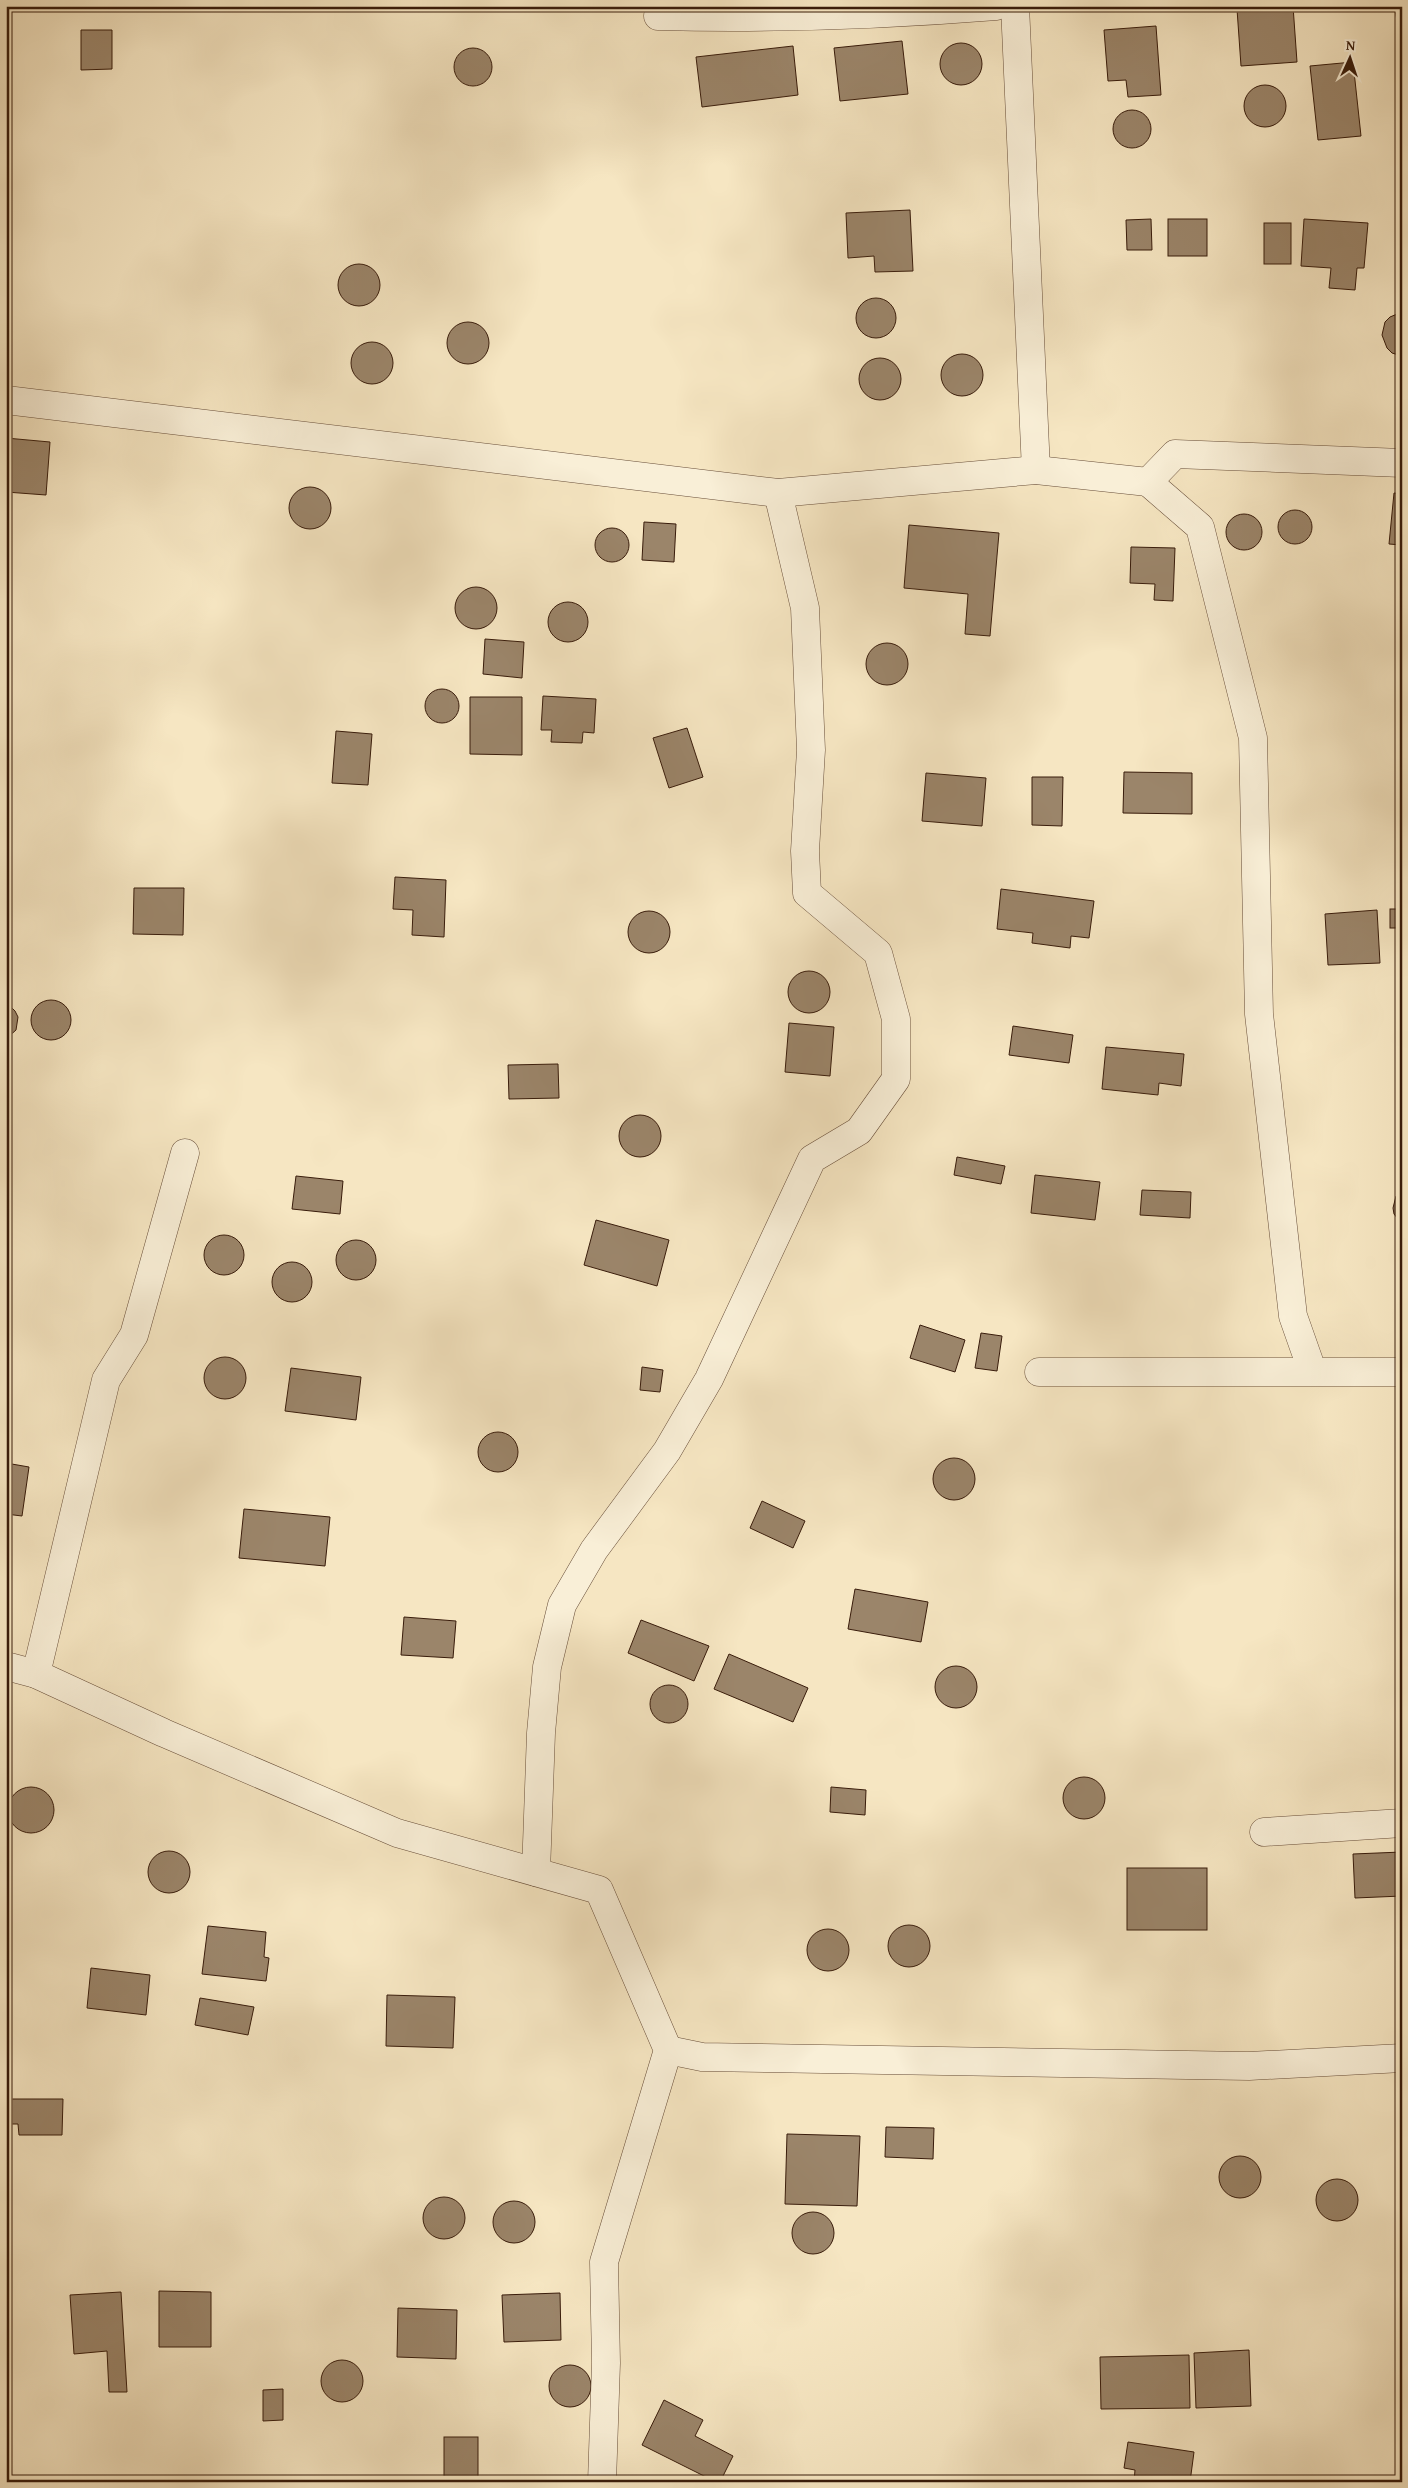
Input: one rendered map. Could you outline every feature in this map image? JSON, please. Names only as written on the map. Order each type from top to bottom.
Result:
[{"type":"street","points":[[658,16],[760,19],[913,13],[996,6]]},
{"type":"street","points":[[1015,6],[1036,470]]},
{"type":"street","points":[[6,400],[778,493],[1036,470],[1148,482],[1200,526],[1253,738],[1259,1014],[1293,1316],[1312,1370]]},
{"type":"street","points":[[1148,482],[1175,454],[1402,463]]},
{"type":"street","points":[[536,1872],[541,1733],[547,1667],[562,1604],[594,1550],[667,1450],[709,1379],[812,1160],[859,1131],[896,1079],[896,1019],[878,953],[807,893],[805,851],[811,750],[805,608],[778,493]]},
{"type":"street","points":[[36,1674],[106,1380],[134,1334],[185,1152]]},
{"type":"street","points":[[1038,1372],[1312,1370],[1402,1372]]},
{"type":"street","points":[[6,1666],[36,1674],[164,1733],[398,1833],[599,1890],[668,2050],[604,2262],[606,2363],[602,2482]]},
{"type":"street","points":[[1264,1832],[1402,1823]]},
{"type":"street","points":[[668,2050],[702,2057],[1249,2066],[1402,2058]]},
{"type":"building","points":[[1293,6],[1297,62],[1241,66],[1237,9]]},
{"type":"building","points":[[1395,6],[1402,6],[1402,46],[1400,46]]},
{"type":"building","points":[[1156,26],[1161,95],[1128,97],[1126,80],[1108,81],[1104,30]]},
{"type":"building","points":[[81,30],[112,30],[112,69],[81,70]]},
{"type":"building","points":[[902,41],[908,94],[840,101],[834,48]]},
{"type":"building","points":[[961,43],[976,49],[982,64],[976,79],[961,85],[946,79],[940,64],[946,49]]},
{"type":"building","points":[[793,46],[798,95],[702,107],[696,57]]},
{"type":"building","points":[[473,48],[487,53],[492,67],[487,81],[473,86],[459,81],[454,67],[459,53]]},
{"type":"building","points":[[1353,62],[1361,136],[1318,140],[1310,66]]},
{"type":"building","points":[[1265,85],[1280,91],[1286,106],[1280,121],[1265,127],[1250,121],[1244,106],[1250,91]]},
{"type":"building","points":[[1132,110],[1145,116],[1151,129],[1145,142],[1132,148],[1119,142],[1113,129],[1119,116]]},
{"type":"building","points":[[910,210],[913,271],[875,272],[874,256],[848,258],[846,213]]},
{"type":"building","points":[[1151,219],[1152,250],[1127,250],[1126,220]]},
{"type":"building","points":[[1168,219],[1207,219],[1207,256],[1168,256]]},
{"type":"building","points":[[1304,219],[1368,223],[1364,268],[1357,268],[1355,290],[1329,288],[1331,268],[1301,266]]},
{"type":"building","points":[[1264,223],[1291,223],[1291,264],[1264,264]]},
{"type":"building","points":[[355,264],[363,264],[374,270],[380,285],[374,300],[363,306],[355,306],[344,300],[338,289],[338,281],[344,270]]},
{"type":"building","points":[[876,298],[890,304],[896,318],[890,332],[876,338],[862,332],[856,318],[862,304]]},
{"type":"building","points":[[1402,312],[1402,356],[1392,353],[1387,348],[1382,335],[1385,322],[1390,317]]},
{"type":"building","points":[[468,322],[483,328],[489,343],[483,358],[468,364],[453,358],[447,343],[453,328]]},
{"type":"building","points":[[368,342],[376,342],[387,348],[393,363],[387,378],[376,384],[368,384],[357,378],[351,367],[351,359],[357,348]]},
{"type":"building","points":[[962,354],[977,360],[983,375],[977,390],[962,396],[947,390],[941,375],[947,360]]},
{"type":"building","points":[[880,358],[895,364],[901,379],[895,394],[880,400],[865,394],[859,379],[865,364]]},
{"type":"building","points":[[6,438],[50,442],[46,495],[6,492]]},
{"type":"building","points":[[310,487],[325,493],[331,508],[325,523],[310,529],[295,523],[289,508],[295,493]]},
{"type":"building","points":[[1394,493],[1402,494],[1402,545],[1389,544]]},
{"type":"building","points":[[1295,510],[1307,515],[1312,527],[1307,539],[1295,544],[1283,539],[1278,527],[1283,515]]},
{"type":"building","points":[[1244,514],[1251,515],[1257,519],[1261,525],[1261,539],[1257,545],[1251,549],[1244,550],[1237,549],[1231,545],[1227,539],[1226,532],[1227,525],[1231,519],[1237,515]]},
{"type":"building","points":[[644,522],[676,524],[674,562],[642,560]]},
{"type":"building","points":[[909,525],[999,533],[990,636],[965,634],[968,594],[904,588]]},
{"type":"building","points":[[612,528],[624,533],[629,545],[624,557],[612,562],[600,557],[595,545],[600,533]]},
{"type":"building","points":[[1131,547],[1175,548],[1173,601],[1154,600],[1155,584],[1130,583]]},
{"type":"building","points":[[476,587],[491,593],[497,608],[491,623],[476,629],[461,623],[455,608],[461,593]]},
{"type":"building","points":[[564,602],[572,602],[579,605],[585,611],[588,622],[585,633],[579,639],[572,642],[564,642],[557,639],[551,633],[548,626],[548,618],[551,611],[557,605]]},
{"type":"building","points":[[485,639],[524,642],[522,678],[483,674]]},
{"type":"building","points":[[887,643],[902,649],[908,664],[902,679],[887,685],[872,679],[866,664],[872,649]]},
{"type":"building","points":[[442,689],[454,694],[459,706],[454,718],[442,723],[430,718],[425,706],[430,694]]},
{"type":"building","points":[[543,696],[596,699],[594,733],[583,732],[582,743],[551,742],[552,730],[541,730]]},
{"type":"building","points":[[470,697],[522,697],[522,755],[470,754]]},
{"type":"building","points":[[687,728],[703,777],[669,788],[653,738]]},
{"type":"building","points":[[336,731],[372,734],[368,785],[332,783]]},
{"type":"building","points":[[1124,772],[1192,773],[1192,814],[1123,813]]},
{"type":"building","points":[[926,773],[986,778],[982,826],[922,821]]},
{"type":"building","points":[[1032,777],[1063,777],[1062,826],[1032,825]]},
{"type":"building","points":[[395,877],[446,880],[444,937],[412,935],[413,910],[393,909]]},
{"type":"building","points":[[134,888],[184,888],[183,935],[133,934]]},
{"type":"building","points":[[1001,889],[1094,901],[1089,938],[1071,936],[1070,948],[1032,943],[1033,933],[997,929]]},
{"type":"building","points":[[1390,909],[1402,909],[1402,928],[1390,928]]},
{"type":"building","points":[[1377,910],[1380,963],[1328,965],[1325,914]]},
{"type":"building","points":[[645,911],[653,911],[664,917],[670,932],[664,947],[653,953],[645,953],[634,947],[628,936],[628,928],[634,917]]},
{"type":"building","points":[[809,971],[824,977],[830,992],[824,1007],[809,1013],[794,1007],[788,992],[794,977]]},
{"type":"building","points":[[55,1000],[62,1003],[68,1009],[71,1020],[70,1028],[62,1037],[55,1040],[47,1040],[40,1037],[32,1028],[31,1016],[34,1009],[43,1001]]},
{"type":"building","points":[[6,1002],[18,1017],[16,1030],[6,1039]]},
{"type":"building","points":[[789,1023],[834,1027],[830,1076],[785,1072]]},
{"type":"building","points":[[1013,1026],[1073,1035],[1069,1063],[1009,1055]]},
{"type":"building","points":[[1106,1047],[1184,1054],[1181,1086],[1159,1083],[1158,1095],[1102,1089]]},
{"type":"building","points":[[558,1064],[559,1098],[509,1099],[508,1065]]},
{"type":"building","points":[[636,1115],[644,1115],[655,1121],[661,1136],[655,1151],[644,1157],[636,1157],[625,1151],[619,1140],[619,1132],[625,1121]]},
{"type":"building","points":[[957,1157],[1005,1166],[1001,1184],[954,1175]]},
{"type":"building","points":[[1035,1175],[1100,1182],[1095,1220],[1031,1213]]},
{"type":"building","points":[[296,1176],[343,1181],[340,1214],[292,1209]]},
{"type":"building","points":[[1142,1190],[1191,1192],[1190,1218],[1140,1215]]},
{"type":"building","points":[[1402,1190],[1402,1224],[1394,1214],[1393,1208],[1396,1196]]},
{"type":"building","points":[[596,1220],[669,1240],[657,1286],[584,1265]]},
{"type":"building","points":[[220,1235],[228,1235],[235,1238],[241,1244],[244,1255],[241,1266],[235,1272],[228,1275],[220,1275],[213,1272],[207,1266],[204,1259],[204,1251],[207,1244],[213,1238]]},
{"type":"building","points":[[352,1240],[360,1240],[367,1243],[373,1249],[376,1260],[373,1271],[367,1277],[360,1280],[352,1280],[345,1277],[339,1271],[336,1264],[336,1256],[339,1249],[345,1243]]},
{"type":"building","points":[[292,1262],[303,1265],[309,1271],[312,1282],[309,1293],[303,1299],[292,1302],[281,1299],[275,1293],[272,1282],[275,1271],[281,1265]]},
{"type":"building","points":[[920,1325],[965,1340],[955,1372],[910,1358]]},
{"type":"building","points":[[981,1333],[1002,1336],[997,1371],[975,1368]]},
{"type":"building","points":[[225,1357],[240,1363],[246,1378],[240,1393],[225,1399],[210,1393],[204,1378],[210,1363]]},
{"type":"building","points":[[642,1367],[663,1370],[660,1392],[640,1390]]},
{"type":"building","points":[[291,1368],[361,1377],[356,1420],[285,1411]]},
{"type":"building","points":[[494,1432],[502,1432],[509,1435],[515,1441],[518,1452],[515,1463],[509,1469],[502,1472],[494,1472],[487,1469],[481,1463],[478,1456],[478,1448],[481,1441],[487,1435]]},
{"type":"building","points":[[954,1458],[969,1464],[975,1479],[969,1494],[954,1500],[939,1494],[933,1479],[939,1464]]},
{"type":"building","points":[[6,1463],[29,1467],[22,1516],[6,1514]]},
{"type":"building","points":[[762,1501],[805,1521],[793,1548],[750,1528]]},
{"type":"building","points":[[244,1509],[330,1517],[325,1566],[239,1558]]},
{"type":"building","points":[[855,1589],[928,1602],[921,1642],[848,1629]]},
{"type":"building","points":[[404,1617],[456,1621],[453,1658],[401,1655]]},
{"type":"building","points":[[641,1620],[709,1646],[694,1681],[628,1653]]},
{"type":"building","points":[[729,1654],[808,1688],[793,1722],[714,1689]]},
{"type":"building","points":[[956,1666],[971,1672],[977,1687],[971,1702],[956,1708],[941,1702],[935,1687],[941,1672]]},
{"type":"building","points":[[669,1685],[682,1691],[688,1704],[682,1717],[669,1723],[656,1717],[650,1704],[656,1691]]},
{"type":"building","points":[[1084,1777],[1099,1783],[1105,1798],[1099,1813],[1084,1819],[1069,1813],[1063,1798],[1069,1783]]},
{"type":"building","points":[[31,1787],[44,1791],[50,1797],[54,1810],[50,1823],[44,1829],[31,1833],[18,1829],[12,1823],[8,1810],[12,1797],[18,1791]]},
{"type":"building","points":[[831,1787],[866,1790],[865,1815],[830,1812]]},
{"type":"building","points":[[169,1851],[184,1857],[190,1872],[184,1887],[169,1893],[154,1887],[148,1872],[154,1857]]},
{"type":"building","points":[[1402,1852],[1402,1896],[1355,1898],[1353,1854]]},
{"type":"building","points":[[1127,1868],[1207,1868],[1207,1930],[1127,1930]]},
{"type":"building","points":[[905,1925],[913,1925],[924,1931],[930,1946],[924,1961],[913,1967],[905,1967],[894,1961],[888,1950],[888,1942],[894,1931]]},
{"type":"building","points":[[208,1926],[266,1932],[264,1957],[269,1958],[266,1981],[202,1974]]},
{"type":"building","points":[[828,1929],[843,1935],[849,1950],[843,1965],[828,1971],[813,1965],[807,1950],[813,1935]]},
{"type":"building","points":[[91,1968],[150,1975],[146,2015],[87,2008]]},
{"type":"building","points":[[387,1995],[455,1997],[453,2048],[386,2046]]},
{"type":"building","points":[[200,1998],[254,2007],[248,2035],[195,2025]]},
{"type":"building","points":[[6,2099],[63,2099],[62,2135],[19,2135],[18,2124],[6,2124]]},
{"type":"building","points":[[886,2127],[934,2128],[933,2159],[885,2157]]},
{"type":"building","points":[[787,2134],[860,2136],[857,2206],[785,2204]]},
{"type":"building","points":[[1240,2156],[1255,2162],[1261,2177],[1255,2192],[1240,2198],[1225,2192],[1219,2177],[1225,2162]]},
{"type":"building","points":[[1333,2179],[1341,2179],[1352,2185],[1358,2200],[1352,2215],[1341,2221],[1333,2221],[1322,2215],[1316,2204],[1316,2196],[1322,2185]]},
{"type":"building","points":[[444,2197],[459,2203],[465,2218],[459,2233],[444,2239],[429,2233],[423,2218],[429,2203]]},
{"type":"building","points":[[514,2201],[529,2207],[535,2222],[529,2237],[514,2243],[499,2237],[493,2222],[499,2207]]},
{"type":"building","points":[[809,2212],[817,2212],[828,2218],[834,2233],[828,2248],[817,2254],[809,2254],[798,2248],[792,2237],[792,2229],[798,2218]]},
{"type":"building","points":[[159,2291],[211,2292],[211,2347],[159,2347]]},
{"type":"building","points":[[121,2292],[127,2392],[109,2392],[107,2351],[74,2354],[70,2295]]},
{"type":"building","points":[[560,2293],[561,2340],[504,2342],[502,2295]]},
{"type":"building","points":[[398,2308],[457,2310],[456,2359],[397,2357]]},
{"type":"building","points":[[1249,2350],[1251,2406],[1196,2408],[1194,2353]]},
{"type":"building","points":[[1189,2355],[1190,2408],[1101,2409],[1100,2357]]},
{"type":"building","points":[[338,2360],[346,2360],[357,2366],[363,2381],[357,2396],[346,2402],[338,2402],[327,2396],[321,2385],[321,2377],[327,2366]]},
{"type":"building","points":[[566,2365],[574,2365],[585,2371],[591,2386],[585,2401],[574,2407],[566,2407],[555,2401],[549,2390],[549,2382],[555,2371]]},
{"type":"building","points":[[283,2389],[283,2420],[263,2421],[263,2390]]},
{"type":"building","points":[[664,2400],[703,2420],[695,2436],[733,2456],[720,2482],[716,2482],[642,2445]]},
{"type":"building","points":[[444,2437],[478,2437],[478,2482],[444,2482]]},
{"type":"building","points":[[1128,2442],[1194,2452],[1190,2482],[1134,2482],[1135,2470],[1124,2468]]}]
